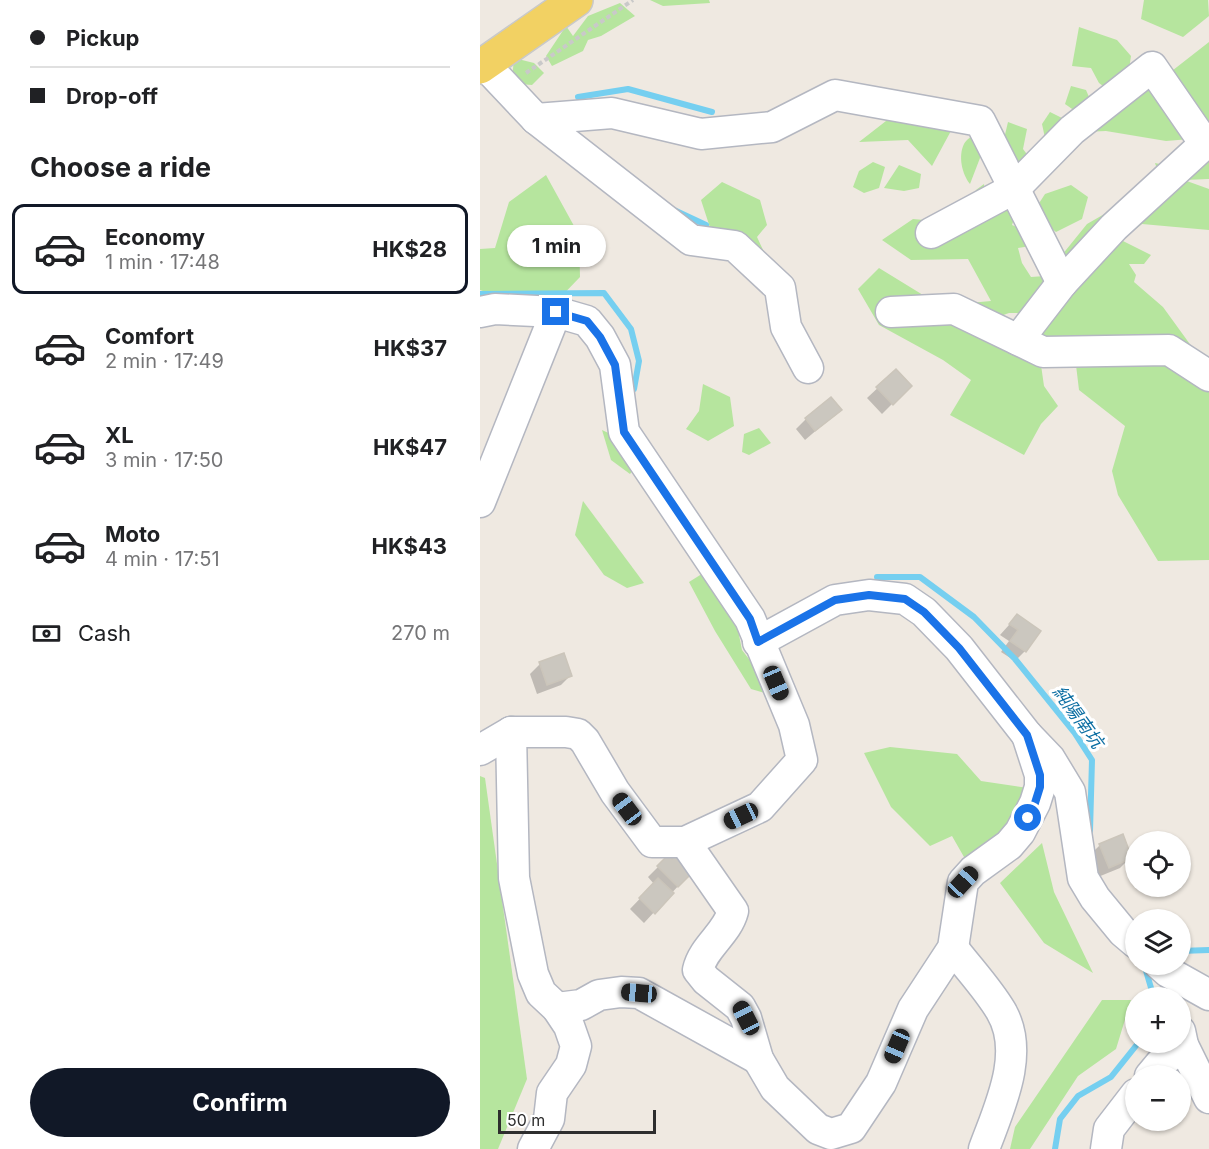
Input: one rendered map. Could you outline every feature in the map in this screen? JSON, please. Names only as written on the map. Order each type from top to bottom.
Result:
[{"type":"main road","points":[[482,65],[576,0]]},
{"type":"street","points":[[482,65],[536,120],[691,240],[735,246],[780,288],[786,327],[808,368]]},
{"type":"street","points":[[931,233],[1015,188],[1072,130],[1152,68],[1207,142],[1114,227],[1062,283],[1018,340]]},
{"type":"street","points":[[536,120],[612,113],[700,134],[772,127],[835,95],[980,121],[1062,283]]},
{"type":"street","points":[[480,312],[495,309],[556,312],[587,321],[600,337],[615,365],[624,432],[750,619],[794,725],[802,760],[760,807],[685,843],[652,842],[615,792],[585,741],[578,734],[511,732],[480,750]]},
{"type":"street","points":[[891,312],[954,309],[1043,352],[1168,350],[1209,376]]},
{"type":"street","points":[[480,502],[556,312]]},
{"type":"street","points":[[758,642],[835,600],[869,595],[905,599],[924,612],[959,648],[1027,735],[1050,759],[1070,792],[1083,878],[1095,898],[1125,934]]},
{"type":"street","points":[[511,732],[514,879],[533,974],[541,993],[557,1008],[569,1026],[576,1046],[571,1065],[552,1093],[549,1119],[533,1149]]},
{"type":"street","points":[[685,843],[733,911],[730,922],[700,959],[698,969],[706,981],[740,1007],[746,1018],[758,1059],[775,1088],[818,1129],[831,1134],[851,1128],[881,1083],[913,1009],[953,948],[963,882],[973,871],[1009,845],[1020,832],[1035,803],[1040,787],[1040,775],[1027,735]]},
{"type":"street","points":[[953,948],[1001,1011],[1009,1030],[1011,1059],[1002,1100],[984,1149]]},
{"type":"street","points":[[1167,978],[1209,995]]},
{"type":"street","points":[[557,1008],[581,1005],[599,995],[621,992],[639,993],[758,1059]]},
{"type":"street","points":[[1159,1065],[1169,1053]]},
{"type":"street","points":[[1189,1053],[1209,1098]]},
{"type":"street","points":[[1106,1149],[1109,1129],[1125,1108]]},
{"type":"path","points":[[506,88],[633,0]]},
{"type":"green space","points":[[650,0],[709,0],[710,3],[663,6]]},
{"type":"green space","points":[[1144,0],[1208,0],[1209,16],[1183,37],[1141,19]]},
{"type":"green space","points":[[620,3],[635,16],[601,36],[588,40],[583,51],[552,66],[546,56],[566,26],[573,36],[588,16]]},
{"type":"green space","points":[[1079,27],[1117,40],[1131,56],[1125,97],[1136,99],[1209,42],[1209,179],[1184,180],[1209,189],[1209,230],[1142,224],[1121,240],[1151,255],[1144,264],[1129,264],[1136,275],[1134,282],[1163,307],[1192,347],[1209,360],[1209,560],[1158,561],[1118,495],[1112,471],[1125,426],[1079,390],[1073,340],[1043,346],[1026,313],[1009,313],[995,318],[1041,365],[1044,386],[1058,406],[1041,424],[1024,455],[950,415],[971,380],[943,360],[879,325],[858,289],[879,268],[923,295],[969,303],[991,301],[968,259],[911,260],[882,240],[913,219],[968,224],[976,190],[984,184],[985,197],[1016,213],[1012,225],[1022,229],[1037,245],[1018,248],[1022,263],[1031,277],[1045,276],[1087,224],[1127,201],[1157,169],[1155,163],[1182,169],[1190,139],[1166,141],[1106,131],[1083,132],[1111,92],[1099,83],[1091,68],[1072,66]]},
{"type":"green space","points":[[514,58],[534,63],[544,73],[532,85],[519,84],[512,80]]},
{"type":"green space","points":[[1071,86],[1086,90],[1092,104],[1075,111],[1065,104]]},
{"type":"green space","points":[[1050,112],[1064,119],[1045,138],[1042,124]]},
{"type":"green space","points":[[921,113],[952,129],[932,166],[908,140],[859,142],[886,121]]},
{"type":"green space","points":[[1008,122],[1027,129],[1023,149],[1029,157],[1016,163],[1003,143]]},
{"type":"green space","points":[[975,133],[985,139],[970,184],[963,170],[961,154],[965,143]]},
{"type":"green space","points":[[873,162],[885,167],[879,188],[864,193],[853,187],[859,171]]},
{"type":"green space","points":[[899,165],[921,174],[919,188],[904,191],[884,188]]},
{"type":"green space","points":[[546,175],[579,235],[580,277],[553,305],[515,302],[480,290],[480,249],[495,248],[509,202]]},
{"type":"green space","points":[[722,182],[760,200],[767,225],[757,237],[764,252],[750,270],[716,246],[701,200]]},
{"type":"green space","points":[[1071,185],[1088,197],[1082,219],[1056,232],[1046,224],[1036,208],[1045,194]]},
{"type":"green space","points":[[703,384],[730,397],[734,426],[708,441],[686,429],[699,411]]},
{"type":"green space","points":[[759,428],[771,443],[749,455],[742,452],[744,434]]},
{"type":"green space","points":[[602,430],[619,438],[636,466],[630,474],[611,460]]},
{"type":"green space","points":[[583,501],[644,583],[627,588],[604,575],[575,535]]},
{"type":"green space","points":[[705,572],[738,630],[742,650],[759,672],[768,694],[751,689],[715,631],[689,582]]},
{"type":"green space","points":[[890,747],[957,754],[981,781],[1028,788],[1017,825],[968,864],[952,836],[930,846],[891,807],[864,753]]},
{"type":"green space","points":[[480,776],[485,778],[527,1079],[498,1149],[480,1149]]},
{"type":"green space","points":[[1042,843],[1054,892],[1093,973],[1044,943],[1000,883]]},
{"type":"green space","points":[[1102,1000],[1125,1000],[1125,1020],[1116,1049],[1078,1076],[1030,1149],[1010,1149],[1015,1127]]},
{"type":"building","points":[[896,369],[912,386],[893,405],[876,387]]},
{"type":"building","points":[[831,397],[842,410],[815,431],[805,418]]},
{"type":"building","points":[[1017,614],[1041,631],[1026,652],[1010,641],[1018,630],[1009,624]]},
{"type":"building","points":[[564,653],[572,676],[547,685],[539,662]]},
{"type":"building","points":[[1123,834],[1125,861],[1109,868],[1099,844]]},
{"type":"building","points":[[677,854],[694,871],[678,887],[657,866],[668,855],[672,859]]},
{"type":"building","points":[[658,878],[674,893],[655,914],[639,898]]},
{"type":"waterway","points":[[578,97],[628,89],[712,112]]},
{"type":"waterway","points":[[674,210],[706,225]]},
{"type":"waterway","points":[[480,294],[604,293],[631,329],[639,361],[634,389]]},
{"type":"waterway","name":"純陽南坑","points":[[877,577],[920,577],[974,617],[1015,659],[1074,732],[1092,760],[1090,831]]},
{"type":"waterway","name":"純陽南坑","points":[[1191,951],[1209,950]]},
{"type":"waterway","points":[[1147,975],[1151,987]]},
{"type":"waterway","points":[[1055,1149],[1060,1119],[1078,1096],[1111,1077],[1130,1053]]},
{"type":"route","points":[[556,312],[587,321],[600,337],[615,365],[624,432],[750,619],[758,642],[835,600],[869,595],[905,599],[924,612],[959,648],[1027,735],[1040,775],[1040,787],[1028,818]]}]
